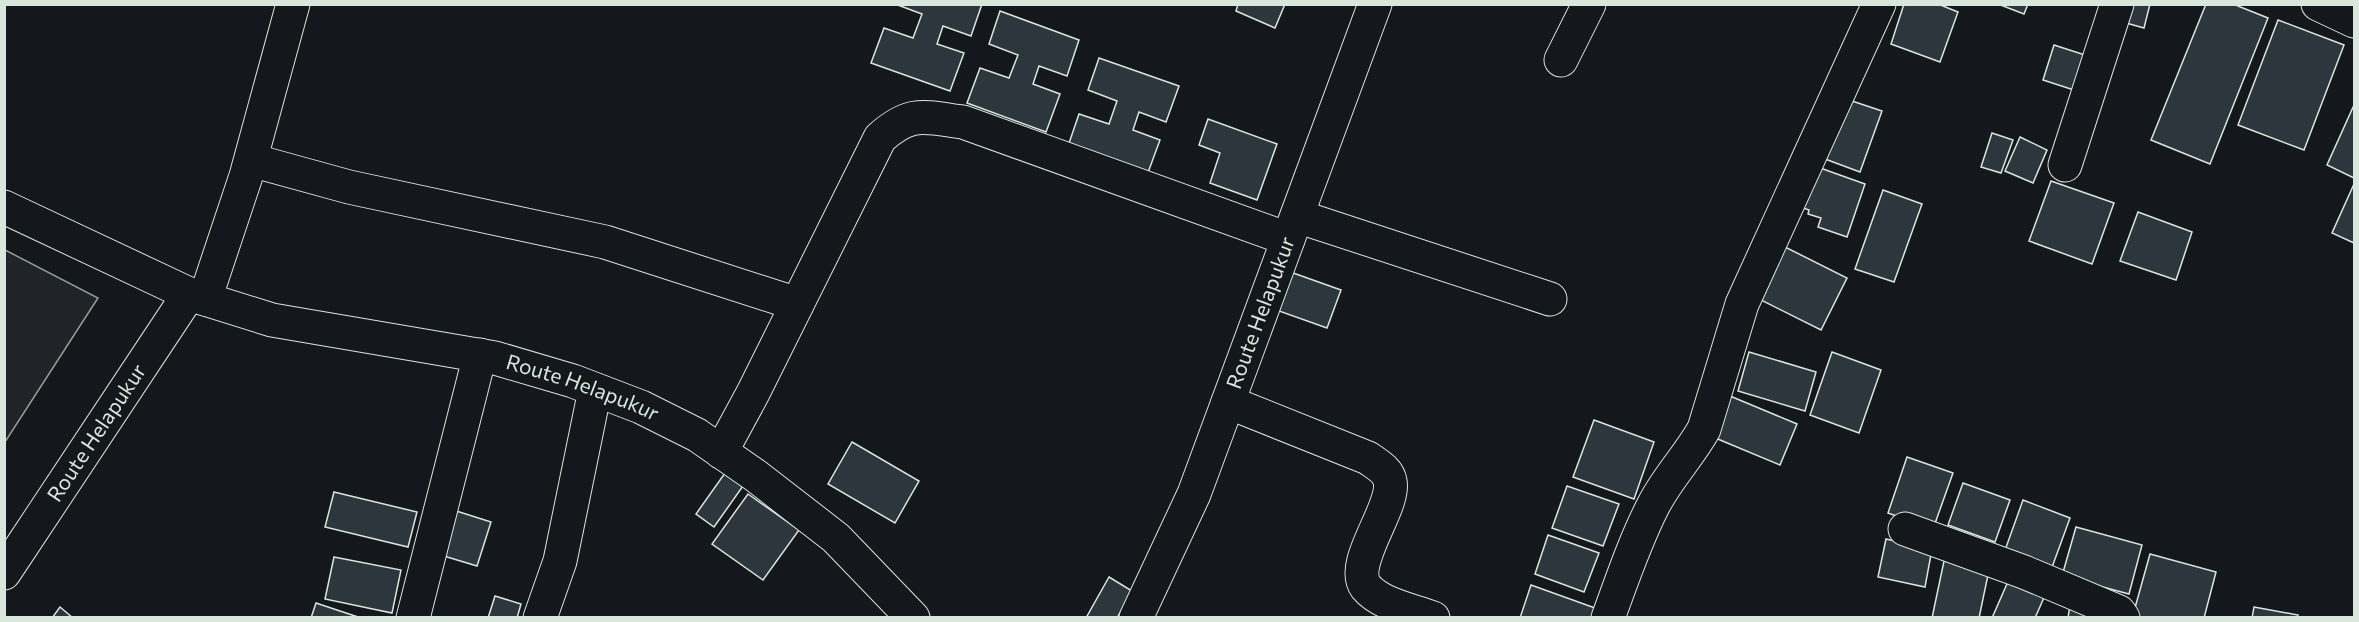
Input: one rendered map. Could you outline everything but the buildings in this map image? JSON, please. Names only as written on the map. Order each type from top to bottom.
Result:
[{"type":"street","points":[[197,296],[250,160],[292,4]]},
{"type":"street","name":"Route Helapukur","points":[[1137,618],[1194,494],[1375,4]]},
{"type":"street","points":[[1561,60],[1588,4]]},
{"type":"street","points":[[1608,618],[1652,507],[1704,429],[1742,304],[1879,4]]},
{"type":"street","points":[[2065,165],[2117,4]]},
{"type":"street","points":[[2322,5],[2355,21]]},
{"type":"street","points":[[721,452],[753,393],[880,138],[896,123],[918,116],[963,122],[1292,228],[1550,299]]},
{"type":"street","points":[[250,160],[349,187],[605,242],[797,304]]},
{"type":"street","name":"Route Helapukur","points":[[4,207],[197,296],[272,320],[480,355],[573,381],[641,408],[697,435],[836,538],[913,618]]},
{"type":"street","name":"Route Helapukur","points":[[4,573],[197,296]]},
{"type":"street","points":[[413,618],[480,355]]},
{"type":"street","points":[[540,618],[560,561],[596,390]]},
{"type":"street","points":[[1228,402],[1368,458],[1385,471],[1390,482],[1387,500],[1365,556],[1362,573],[1365,586],[1382,600],[1433,618]]},
{"type":"street","points":[[1905,529],[2024,572],[2119,612],[2124,618]]},
{"type":"shaded area","points":[[5,250],[98,298],[5,442]]}]
